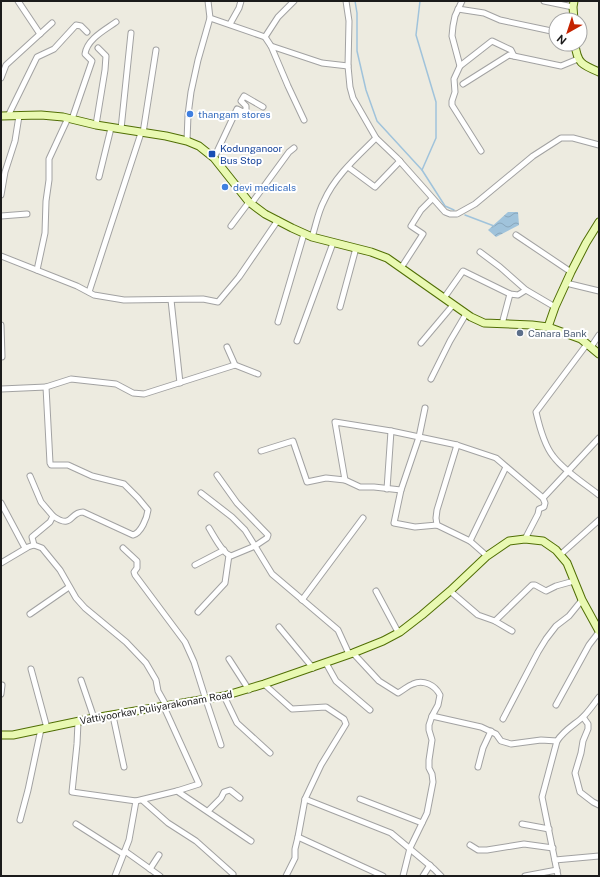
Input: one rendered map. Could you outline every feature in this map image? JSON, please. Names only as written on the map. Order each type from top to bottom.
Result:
[{"type":"street","points":[[18,1],[40,34]]},
{"type":"street","points":[[187,141],[191,92],[210,18],[208,1]]},
{"type":"street","points":[[230,24],[239,8],[241,1]]},
{"type":"street","points":[[265,37],[278,18],[294,1]]},
{"type":"street","points":[[346,1],[349,21],[348,66],[351,93],[376,138],[400,162],[444,212],[457,214],[475,204],[533,156],[561,138],[573,138],[599,145]]},
{"type":"street","points":[[460,66],[452,36],[453,26],[462,1]]},
{"type":"street","points":[[544,1],[574,4]]},
{"type":"street","points":[[458,9],[484,12],[500,20],[548,30]]},
{"type":"street","points":[[210,18],[265,37],[271,46],[304,120]]},
{"type":"street","points":[[37,270],[45,233],[49,159],[70,119],[92,61],[85,54],[90,43],[94,38],[116,22]]},
{"type":"street","points":[[1,78],[6,65],[52,23]]},
{"type":"street","points":[[87,32],[81,26],[76,25],[54,49],[37,57],[5,116],[41,115],[187,141],[199,146],[214,158],[250,203],[265,214],[312,237],[356,248],[387,258],[466,314],[484,323],[548,327],[574,336],[589,345],[599,354]]},
{"type":"street","points":[[121,129],[131,33]]},
{"type":"street","points":[[481,151],[452,105],[455,92],[455,76],[460,66],[492,41],[511,50],[514,56]]},
{"type":"street","points":[[271,46],[322,63],[348,66]]},
{"type":"street","points":[[96,125],[106,56],[98,48]]},
{"type":"street","points":[[89,292],[142,133],[156,50]]},
{"type":"street","points":[[577,52],[578,59],[586,66],[599,72]]},
{"type":"street","points":[[463,84],[509,55],[561,66],[578,59]]},
{"type":"street","points":[[214,158],[237,109],[243,112],[246,110],[246,106],[241,101],[244,96],[263,107]]},
{"type":"street","points":[[1,195],[5,172],[14,141],[19,116]]},
{"type":"street","points":[[99,177],[111,128]]},
{"type":"street","points":[[312,237],[324,201],[332,186],[376,138]]},
{"type":"street","points":[[231,226],[289,152],[294,148]]},
{"type":"street","points":[[348,167],[375,187],[400,162]]},
{"type":"street","points":[[401,268],[423,234],[411,226],[421,210],[432,199]]},
{"type":"street","points":[[1,216],[27,214]]},
{"type":"street","points":[[1,256],[76,286],[94,295],[124,300],[203,299],[218,302],[239,277],[278,220]]},
{"type":"street","points":[[548,327],[555,307],[571,272],[599,222]]},
{"type":"street","points":[[278,322],[304,234]]},
{"type":"street","points":[[516,235],[571,272]]},
{"type":"street","points":[[297,341],[333,243]]},
{"type":"street","points":[[340,307],[356,248]]},
{"type":"street","points":[[480,252],[526,290],[555,307]]},
{"type":"street","points":[[444,298],[463,271],[510,294],[518,295],[526,290]]},
{"type":"street","points":[[566,283],[599,291]]},
{"type":"street","points":[[502,324],[510,294]]},
{"type":"street","points":[[171,300],[180,383]]},
{"type":"street","points":[[421,343],[453,305]]},
{"type":"street","points":[[431,379],[450,341],[466,314]]},
{"type":"street","points":[[1,325],[2,357]]},
{"type":"street","points":[[599,335],[589,345],[536,412],[544,440],[552,456],[568,471],[599,495]]},
{"type":"street","points":[[227,347],[235,365]]},
{"type":"street","points":[[1,389],[46,387],[71,379],[116,384],[133,393],[144,394],[235,365],[258,374]]},
{"type":"street","points":[[30,476],[41,502],[59,521],[70,521],[77,513],[83,512],[132,535],[136,535],[148,510],[124,484],[92,476],[68,466],[51,465],[47,426],[46,387]]},
{"type":"street","points":[[425,408],[419,437],[401,490],[394,523],[415,527],[437,525],[470,541],[487,556]]},
{"type":"street","points":[[345,480],[335,422],[391,431],[457,445],[496,458],[543,498],[545,503],[544,507],[539,510],[525,539]]},
{"type":"street","points":[[387,489],[391,431]]},
{"type":"street","points":[[543,498],[599,438]]},
{"type":"street","points":[[261,451],[293,441],[307,482],[326,478],[345,480],[360,487],[401,490]]},
{"type":"street","points":[[437,525],[437,510],[457,445]]},
{"type":"street","points":[[470,541],[506,467]]},
{"type":"street","points":[[217,475],[238,503],[268,535],[267,538],[255,546],[230,555]]},
{"type":"street","points":[[201,493],[232,517],[245,530],[272,574],[338,630],[351,654],[379,681],[398,693],[413,684],[420,682],[429,684],[434,687],[440,695],[438,705],[429,725],[432,740],[429,768],[432,774],[433,782],[427,813],[410,848],[403,876]]},
{"type":"street","points":[[1,503],[25,548]]},
{"type":"street","points":[[34,545],[32,537],[50,522],[53,516]]},
{"type":"street","points":[[302,600],[363,518]]},
{"type":"street","points":[[560,555],[599,520]]},
{"type":"street","points":[[209,528],[224,550],[230,555]]},
{"type":"street","name":"Vattiyoorkav Puliyarakonam Road","points":[[1,735],[13,735],[94,718],[224,696],[248,690],[351,654],[383,641],[422,615],[487,556],[509,541],[525,539],[542,541],[556,550],[567,563],[582,600],[599,632]]},
{"type":"street","points":[[1,563],[25,548],[34,545],[42,548],[70,587],[76,598],[85,608],[126,642],[146,663],[156,680],[158,691],[200,784],[136,801],[72,792],[78,722]]},
{"type":"street","points":[[123,548],[137,562],[137,568],[134,572],[135,574],[185,642],[194,662],[221,745]]},
{"type":"street","points":[[196,565],[224,550]]},
{"type":"street","points":[[198,612],[225,583],[230,555]]},
{"type":"street","points":[[495,622],[532,585],[546,591],[556,586],[574,581]]},
{"type":"street","points":[[30,614],[70,587]]},
{"type":"street","points":[[376,590],[398,632]]},
{"type":"street","points":[[450,591],[478,615],[512,631]]},
{"type":"street","points":[[503,719],[546,639],[556,626],[569,616],[582,600]]},
{"type":"street","points":[[279,627],[312,668]]},
{"type":"street","points":[[556,705],[589,645],[599,632]]},
{"type":"street","points":[[229,659],[248,690]]},
{"type":"street","points":[[326,663],[336,681],[370,710]]},
{"type":"street","points":[[20,820],[44,729],[31,670]]},
{"type":"street","points":[[81,680],[94,718]]},
{"type":"street","points":[[264,684],[292,709],[326,707],[344,719],[346,724],[321,765],[305,799],[295,849],[295,858],[286,876]]},
{"type":"street","points":[[1,694],[2,685]]},
{"type":"street","points":[[224,696],[237,723],[270,753]]},
{"type":"street","points":[[525,876],[558,873],[542,797],[557,741],[563,733],[583,717],[599,697]]},
{"type":"street","points":[[113,716],[124,767]]},
{"type":"street","points":[[432,716],[481,727],[496,734],[502,742],[506,744],[542,740],[557,741]]},
{"type":"street","points":[[583,717],[588,724],[588,729],[583,741],[575,773],[580,792],[593,802],[599,804]]},
{"type":"street","points":[[478,768],[483,748],[491,731]]},
{"type":"street","points":[[208,811],[221,798],[224,792],[230,790],[240,798]]},
{"type":"street","points":[[177,791],[251,841]]},
{"type":"street","points":[[305,799],[390,833],[410,848],[441,876]]},
{"type":"street","points":[[360,799],[422,823]]},
{"type":"street","points":[[142,800],[168,823],[196,841],[233,874]]},
{"type":"street","points":[[115,876],[124,853],[133,822],[136,801]]},
{"type":"street","points":[[76,824],[160,876]]},
{"type":"street","points":[[522,824],[549,829]]},
{"type":"street","points":[[298,837],[383,876]]},
{"type":"street","points":[[470,846],[478,850],[524,844],[553,848]]},
{"type":"street","points":[[150,869],[159,855]]},
{"type":"street","points":[[555,860],[599,856]]},
{"type":"street","points":[[423,876],[430,865]]},
{"type":"water","points":[[508,212],[518,212],[519,225],[496,237],[488,230]]},
{"type":"waterway","points":[[355,1],[357,13],[357,51],[366,90],[377,121],[422,170],[445,206],[454,210]]},
{"type":"waterway","points":[[420,1],[416,35],[436,102],[436,138],[422,170]]},
{"type":"waterway","points":[[465,215],[494,226]]},
{"type":"place","name":"thangam stores","points":[[190,114]]},
{"type":"place","name":"Kodunganoor Bus Stop","points":[[212,154]]},
{"type":"place","name":"devi medicals","points":[[225,187]]},
{"type":"place","name":"Canara Bank","points":[[520,333]]}]
